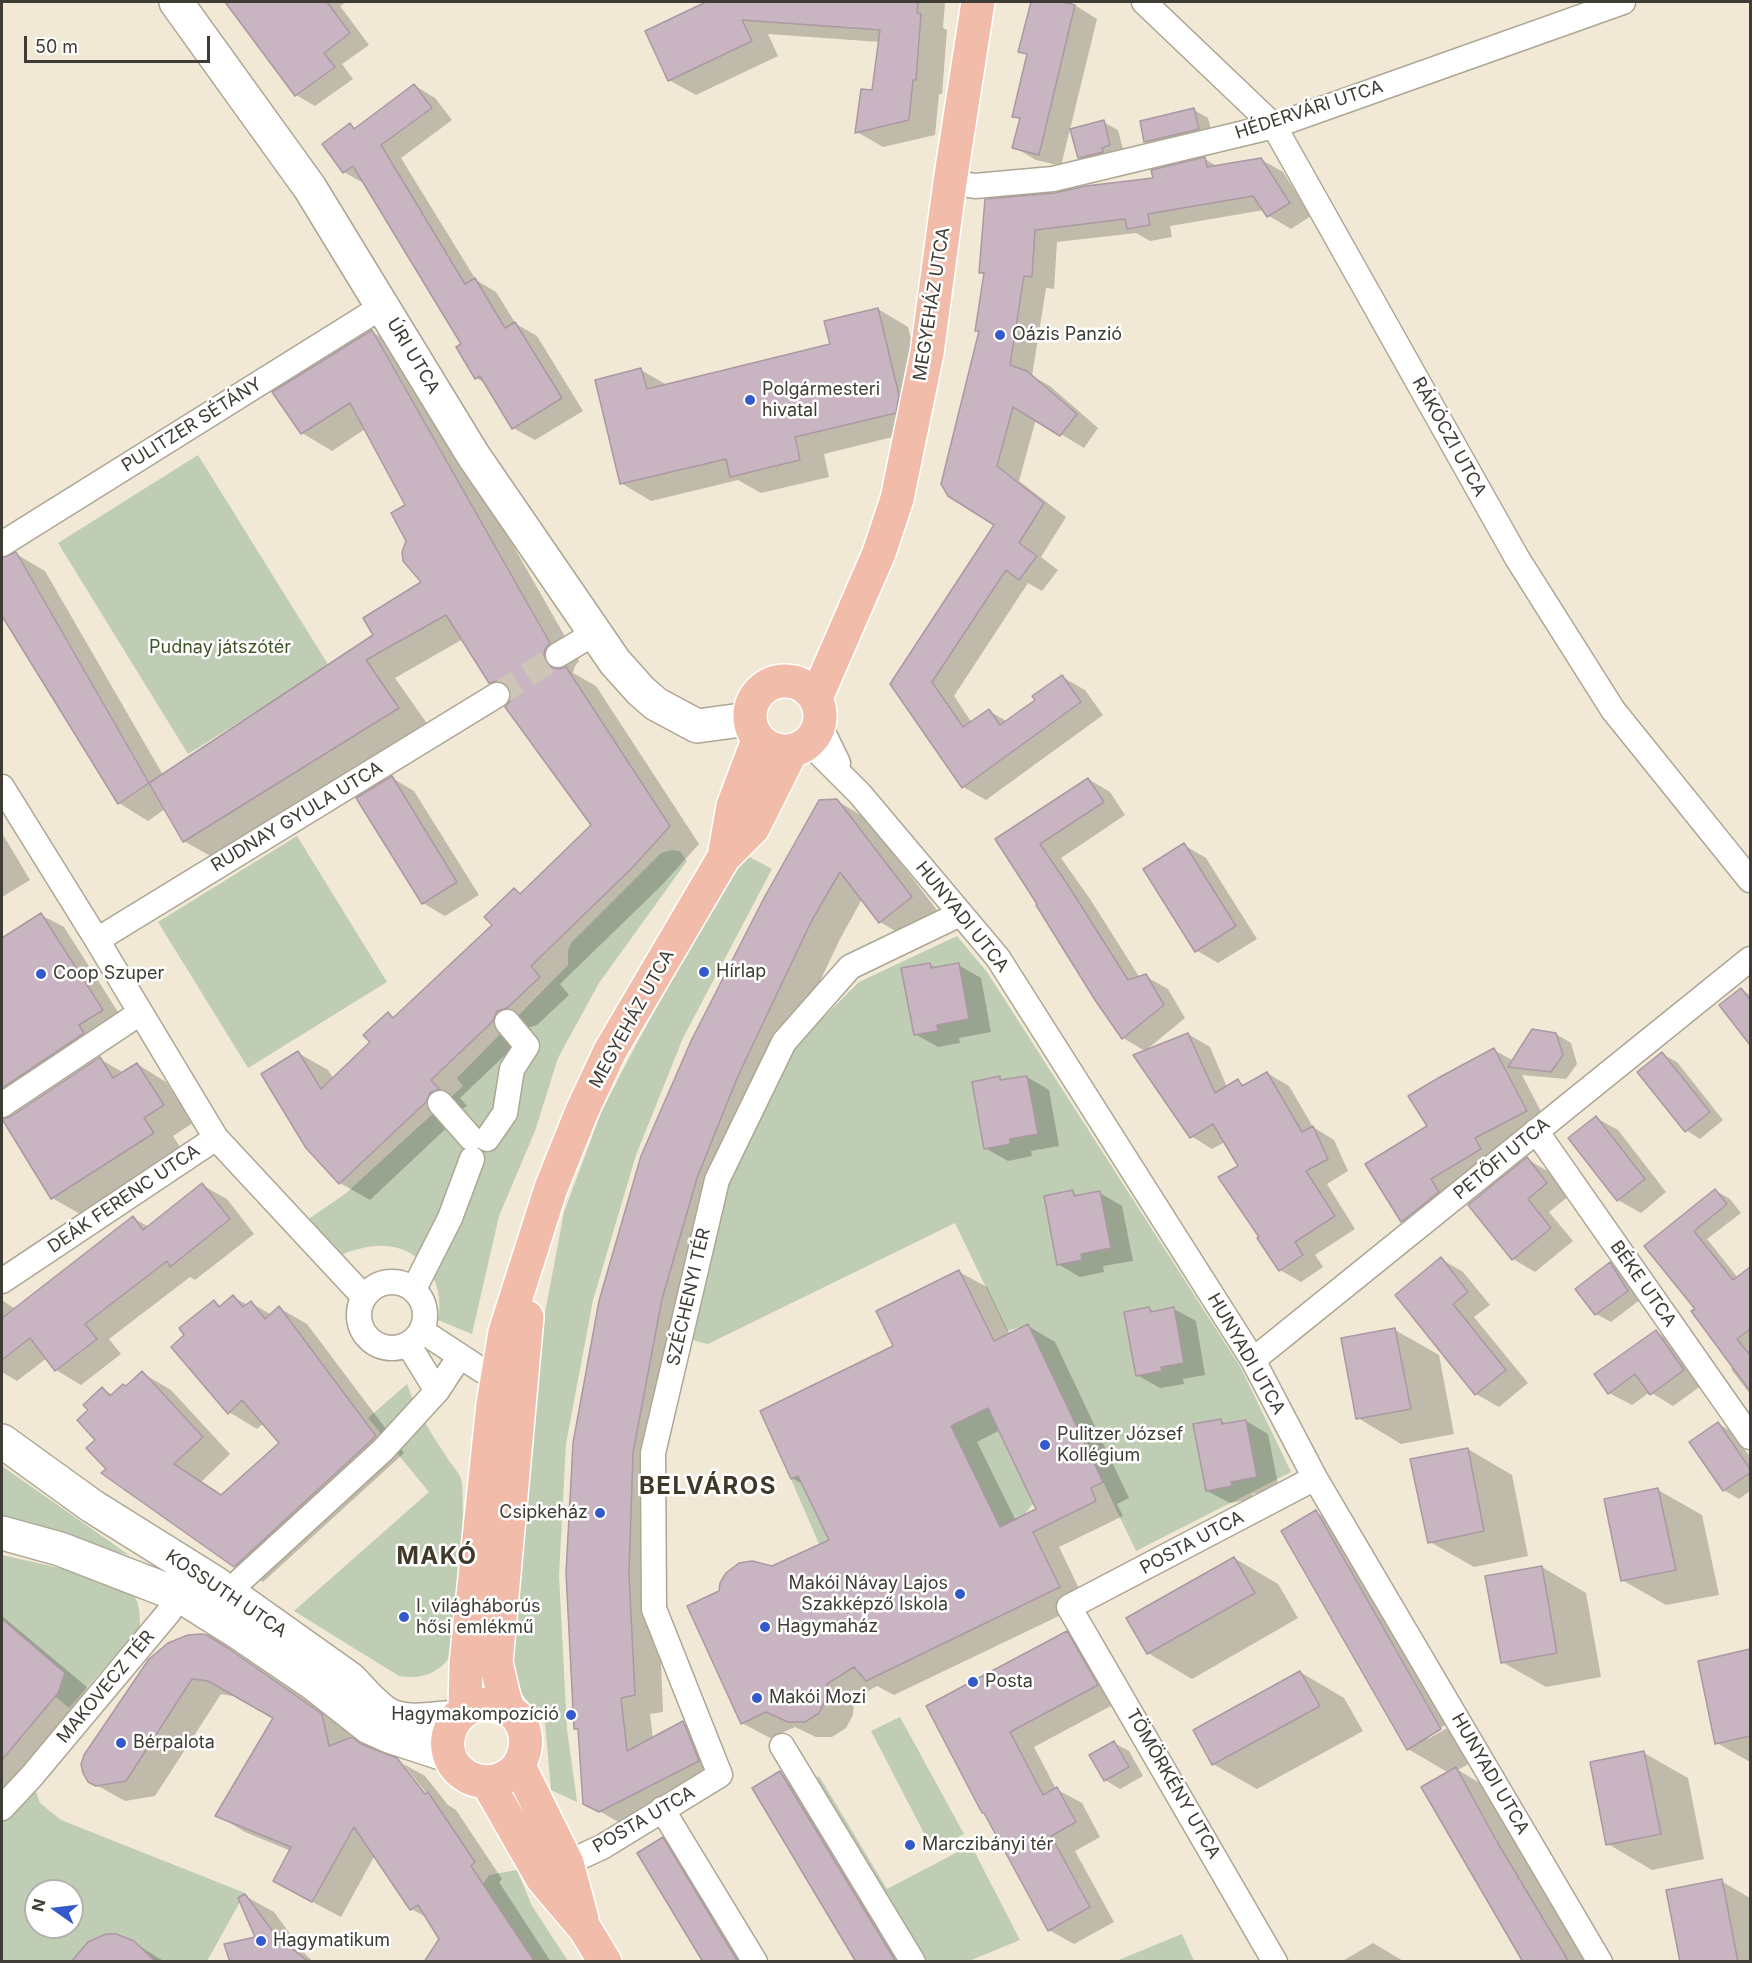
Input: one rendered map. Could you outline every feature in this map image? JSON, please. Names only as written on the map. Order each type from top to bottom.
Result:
[{"type":"main road","name":"ÚRI UTCA","points":[[176,2],[309,188],[473,455],[615,662],[640,691],[656,704],[701,712],[760,709]]},
{"type":"main road","name":"MEGYEHÁZ UTCA","points":[[531,1255],[551,1188],[609,1051],[724,857],[753,828],[809,730],[879,553],[897,499],[927,352],[978,2]]},
{"type":"main road","points":[[724,857],[733,806],[760,709],[792,677],[859,600]]},
{"type":"main road","points":[[792,681],[806,687],[809,730],[773,750],[760,709],[792,681]]},
{"type":"main road","points":[[509,1710],[496,1663],[531,1255]]},
{"type":"main road","points":[[461,1713],[493,1404],[505,1332],[531,1255]]},
{"type":"main road","name":"KOSSUTH UTCA","points":[[2,1441],[92,1506],[215,1583],[350,1679],[385,1713],[407,1720],[461,1713]]},
{"type":"main road","name":"KOSSUTH UTCA","points":[[2,1533],[60,1549],[179,1595],[313,1683],[369,1727],[450,1756]]},
{"type":"main road","points":[[487,1703],[509,1710],[518,1718],[524,1730],[526,1742],[519,1766],[510,1775],[487,1782],[464,1775],[455,1767],[447,1742],[450,1729],[461,1713],[476,1704],[487,1703]]},
{"type":"main road","points":[[519,1766],[567,1863],[585,1929]]},
{"type":"main road","points":[[487,1782],[542,1878],[585,1929],[605,1962]]},
{"type":"street","name":"RÁKÓCZI UTCA","points":[[1144,2],[1274,126],[1517,558],[1607,701],[1750,880]]},
{"type":"street","name":"HÉDERVÁRI UTCA","points":[[950,182],[975,186],[1053,179],[1274,126],[1623,2]]},
{"type":"street","name":"PULITZER SÉTÁNY","points":[[2,544],[383,306]]},
{"type":"street","points":[[558,655],[595,633]]},
{"type":"street","name":"RUDNAY GYULA UTCA","points":[[97,940],[497,695]]},
{"type":"street","name":"HUNYADI UTCA","points":[[809,730],[846,779],[998,958],[1253,1360],[1315,1478],[1600,1962]]},
{"type":"street","name":"DEÁK FERENC UTCA","points":[[2,787],[216,1138],[2,1281]]},
{"type":"street","name":"SZÉCHENYI TÉR","points":[[720,1775],[654,1609],[653,1453],[717,1180],[784,1042],[850,967],[960,914]]},
{"type":"street","name":"PETŐFI UTCA","points":[[1253,1360],[1750,959]]},
{"type":"street","points":[[2,1105],[141,1013]]},
{"type":"street","points":[[414,1289],[450,1218],[477,1145],[505,1113],[512,1069],[527,1046],[507,1022]]},
{"type":"street","points":[[440,1103],[477,1145]]},
{"type":"street","name":"BÉKE UTCA","points":[[1536,1131],[1750,1437]]},
{"type":"street","points":[[216,1138],[364,1297]]},
{"type":"street","points":[[393,1281],[404,1283],[414,1289],[425,1308],[425,1320],[415,1338],[398,1348],[376,1345],[362,1329],[359,1318],[364,1297],[372,1288],[381,1283],[393,1281]]},
{"type":"street","points":[[415,1338],[460,1356],[483,1371]]},
{"type":"street","points":[[415,1338],[437,1391]]},
{"type":"street","points":[[241,1581],[383,1450],[437,1391],[460,1356]]},
{"type":"street","name":"POSTA UTCA","points":[[1069,1607],[1315,1478]]},
{"type":"street","name":"MAKOVECZ TÉR","points":[[2,1808],[31,1777],[169,1612],[179,1595]]},
{"type":"street","name":"TÖMÖRKÉNY UTCA","points":[[1069,1607],[1275,1962]]},
{"type":"street","points":[[782,1746],[913,1962]]},
{"type":"street","name":"POSTA UTCA","points":[[567,1863],[602,1847],[720,1775]]},
{"type":"street","points":[[662,1809],[755,1962]]},
{"type":"green space","name":"Pudnay játszótér","points":[[198,455],[329,666],[188,754],[58,543]]},
{"type":"green space","points":[[297,836],[387,982],[248,1068],[158,922]]},
{"type":"green space","points":[[672,850],[680,851],[687,861],[599,983],[558,1058],[535,1131],[499,1216],[472,1334],[438,1320],[440,1303],[437,1287],[431,1273],[410,1253],[380,1246],[354,1250],[341,1256],[306,1224],[310,1218],[345,1194],[463,1086],[457,1078],[568,965],[568,951],[571,943],[661,853]]},
{"type":"green space","points":[[742,853],[772,869],[683,1038],[636,1155],[593,1300],[566,1444],[559,1575],[567,1729],[577,1802],[551,1790],[545,1723],[521,1693],[508,1667],[532,1382],[564,1212],[602,1110]]},
{"type":"green space","points":[[957,936],[987,972],[1241,1368],[1291,1472],[1136,1551],[1028,1325],[1007,1331],[955,1223],[708,1344],[695,1341],[688,1333],[728,1185],[791,1050],[859,982]]},
{"type":"green space","points":[[407,1384],[424,1421],[460,1476],[462,1490],[463,1537],[456,1641],[453,1652],[443,1665],[423,1676],[415,1677],[399,1676],[294,1611],[429,1492],[368,1418]]},
{"type":"green space","points":[[988,1408],[1033,1504],[1024,1515],[918,1567],[844,1648],[800,1553],[819,1544],[791,1479],[927,1414]]},
{"type":"green space","points":[[2,1466],[129,1555],[2,1523]]},
{"type":"green space","points":[[2,1555],[112,1580],[132,1593],[138,1603],[140,1627],[69,1708],[2,1652]]},
{"type":"green space","points":[[900,1717],[964,1834],[946,1843],[937,1845],[928,1841],[871,1731]]},
{"type":"green space","points":[[819,1776],[887,1889],[971,1845],[1020,1940],[969,1961],[923,1961],[810,1782]]},
{"type":"green space","points":[[31,1777],[40,1803],[61,1820],[245,1893],[207,1961],[2,1961],[2,1808]]},
{"type":"green space","points":[[517,1870],[532,1906],[568,1961],[532,1961],[482,1885],[489,1875]]},
{"type":"green space","points":[[1182,1934],[1194,1961],[1116,1961]]},
{"type":"building","points":[[225,2],[327,2],[350,33],[324,53],[335,67],[295,96]]},
{"type":"building","points":[[704,2],[918,2],[917,13],[921,14],[916,80],[913,80],[909,120],[855,133],[861,89],[872,90],[880,30],[742,20],[752,41],[668,81],[645,31]]},
{"type":"building","points":[[1031,2],[1062,2],[1075,5],[1039,155],[1012,148],[1020,118],[1012,117],[1027,54],[1018,52]]},
{"type":"building","points":[[414,84],[432,108],[381,145],[465,284],[475,278],[505,328],[515,322],[562,398],[512,429],[480,376],[475,379],[456,347],[461,344],[353,166],[343,173],[322,144],[350,123],[354,129]]},
{"type":"building","points":[[1194,108],[1199,129],[1144,142],[1140,121]]},
{"type":"building","points":[[1104,120],[1110,145],[1102,148],[1103,152],[1078,158],[1070,129]]},
{"type":"building","points":[[1205,157],[1207,167],[1261,158],[1290,203],[1267,217],[1253,196],[1148,214],[1150,225],[1127,229],[1125,219],[1035,230],[1032,277],[1024,276],[1010,365],[1027,371],[1077,414],[1060,436],[1013,407],[997,466],[1044,503],[1019,543],[1037,556],[1019,580],[1006,570],[932,682],[963,727],[989,709],[1000,725],[1035,700],[1032,696],[1062,675],[1081,702],[962,788],[890,684],[994,525],[948,496],[941,484],[979,331],[975,331],[984,273],[979,273],[985,199],[1054,193],[1086,186],[1153,178],[1151,170]]},
{"type":"building","name":"Polgármesteri hivatal","points":[[878,308],[899,395],[896,413],[795,437],[800,460],[730,477],[726,459],[620,484],[595,380],[641,368],[647,389],[830,344],[824,321]]},
{"type":"building","points":[[372,330],[550,643],[545,649],[546,663],[558,669],[566,667],[670,826],[632,868],[531,966],[540,977],[507,1008],[497,1011],[493,1021],[431,1080],[439,1089],[430,1093],[426,1102],[339,1184],[306,1148],[261,1074],[298,1051],[321,1089],[370,1042],[363,1035],[388,1012],[393,1018],[492,925],[484,917],[514,888],[520,894],[591,825],[505,707],[510,701],[509,687],[503,682],[489,683],[446,615],[366,660],[399,708],[183,842],[149,783],[373,635],[363,618],[421,582],[403,561],[402,552],[406,541],[391,513],[405,505],[350,403],[301,434],[272,392]]},
{"type":"building","points":[[16,552],[149,783],[118,804],[2,616],[2,558]]},
{"type":"building","points":[[392,776],[457,882],[422,904],[356,798]]},
{"type":"building","points":[[1088,778],[1104,802],[1040,844],[1128,980],[1146,974],[1164,1005],[1122,1039],[1095,1000],[995,839]]},
{"type":"building","points":[[837,799],[912,897],[879,923],[840,872],[811,922],[738,1076],[697,1178],[662,1299],[633,1453],[629,1574],[635,1695],[621,1698],[627,1751],[683,1721],[699,1761],[599,1812],[583,1804],[578,1729],[574,1729],[566,1573],[573,1443],[599,1301],[641,1156],[691,1041],[764,898],[819,800]]},
{"type":"building","points":[[1184,843],[1236,926],[1195,952],[1143,869]]},
{"type":"building","name":"Coop Szuper","points":[[41,913],[103,1010],[79,1025],[84,1033],[2,1088],[2,938]]},
{"type":"building","points":[[930,963],[931,968],[959,963],[969,1019],[937,1025],[938,1031],[914,1035],[901,968]]},
{"type":"building","points":[[1741,988],[1750,1000],[1750,1045],[1719,1005]]},
{"type":"building","points":[[1532,1029],[1556,1033],[1563,1055],[1551,1072],[1508,1067]]},
{"type":"building","points":[[1188,1033],[1215,1093],[1238,1079],[1242,1086],[1267,1072],[1302,1132],[1313,1126],[1328,1159],[1306,1171],[1335,1216],[1295,1242],[1303,1255],[1279,1271],[1218,1177],[1238,1166],[1213,1124],[1190,1138],[1133,1055]]},
{"type":"building","points":[[1494,1048],[1527,1111],[1475,1138],[1481,1149],[1431,1179],[1439,1192],[1401,1222],[1365,1164],[1427,1126],[1408,1096]]},
{"type":"building","points":[[1662,1052],[1710,1112],[1685,1132],[1637,1072]]},
{"type":"building","points":[[100,1057],[113,1078],[137,1063],[164,1105],[144,1118],[154,1133],[51,1199],[2,1119],[10,1117]]},
{"type":"building","points":[[1000,1076],[1000,1080],[1027,1076],[1038,1134],[1010,1139],[1010,1144],[984,1149],[972,1082]]},
{"type":"building","points":[[1596,1116],[1645,1179],[1617,1201],[1568,1138]]},
{"type":"building","points":[[1527,1157],[1547,1183],[1528,1199],[1551,1228],[1512,1260],[1468,1205]]},
{"type":"building","points":[[202,1183],[230,1219],[170,1267],[167,1261],[85,1324],[97,1339],[55,1371],[30,1338],[2,1360],[2,1318],[133,1216],[143,1230]]},
{"type":"building","points":[[1715,1189],[1727,1204],[1694,1231],[1733,1280],[1750,1267],[1750,1329],[1737,1339],[1750,1355],[1750,1391],[1691,1311],[1695,1309],[1644,1246]]},
{"type":"building","points":[[1073,1190],[1074,1196],[1100,1191],[1111,1248],[1081,1254],[1082,1260],[1057,1265],[1044,1196]]},
{"type":"building","points":[[1441,1257],[1468,1292],[1453,1304],[1506,1370],[1475,1395],[1395,1295]]},
{"type":"building","points":[[1610,1262],[1628,1291],[1595,1315],[1575,1289]]},
{"type":"building","points":[[959,1270],[994,1341],[1028,1324],[1103,1482],[1091,1488],[1096,1501],[1033,1532],[1060,1587],[866,1681],[854,1667],[827,1684],[826,1699],[819,1713],[805,1722],[788,1722],[766,1712],[741,1724],[687,1606],[719,1591],[720,1583],[726,1573],[739,1563],[752,1561],[772,1566],[829,1540],[798,1476],[791,1479],[760,1411],[893,1346],[876,1311]],"holes":[[[988,1408],[1036,1509],[1000,1527],[951,1426]]]},
{"type":"building","points":[[233,1295],[243,1307],[251,1301],[265,1319],[279,1306],[376,1436],[234,1567],[101,1473],[106,1469],[86,1448],[95,1440],[77,1420],[88,1410],[83,1405],[102,1387],[110,1396],[123,1384],[126,1386],[142,1371],[203,1437],[174,1464],[221,1495],[279,1443],[242,1400],[228,1414],[171,1347],[184,1335],[179,1328],[214,1300],[219,1307]]},
{"type":"building","points":[[1149,1307],[1151,1312],[1174,1307],[1184,1363],[1161,1367],[1162,1371],[1136,1376],[1124,1312]]},
{"type":"building","points":[[1395,1328],[1411,1409],[1356,1419],[1341,1338]]},
{"type":"building","points":[[1656,1330],[1684,1370],[1650,1395],[1635,1374],[1608,1394],[1594,1374]]},
{"type":"building","points":[[1221,1419],[1222,1424],[1246,1420],[1257,1477],[1231,1482],[1232,1486],[1206,1491],[1193,1424]]},
{"type":"building","points":[[1718,1422],[1750,1469],[1750,1473],[1723,1491],[1689,1442]]},
{"type":"building","points":[[1468,1448],[1484,1531],[1428,1543],[1410,1459]]},
{"type":"building","points":[[1658,1488],[1676,1570],[1621,1581],[1604,1499]]},
{"type":"building","points":[[1316,1510],[1441,1729],[1407,1750],[1281,1531]]},
{"type":"building","points":[[1234,1557],[1255,1593],[1147,1654],[1126,1618]]},
{"type":"building","points":[[1542,1566],[1557,1653],[1501,1663],[1485,1576]]},
{"type":"building","points":[[2,1619],[65,1673],[58,1693],[2,1760]]},
{"type":"building","points":[[1067,1631],[1098,1685],[1010,1732],[1043,1795],[1057,1787],[1076,1822],[1051,1836],[1090,1907],[1048,1931],[926,1706]]},
{"type":"building","points":[[202,1634],[228,1648],[322,1714],[329,1746],[352,1737],[361,1744],[397,1758],[425,1794],[428,1792],[475,1862],[471,1866],[535,1962],[424,1962],[439,1939],[418,1905],[410,1910],[354,1827],[312,1902],[273,1881],[291,1847],[215,1816],[273,1718],[208,1681],[192,1679],[126,1781],[96,1786],[88,1782],[81,1764],[84,1755],[149,1659],[168,1643],[188,1635]]},
{"type":"building","points":[[1750,1649],[1750,1736],[1715,1744],[1698,1661]]},
{"type":"building","points":[[1300,1671],[1320,1706],[1212,1765],[1193,1730]]},
{"type":"building","points":[[1114,1741],[1129,1767],[1104,1781],[1089,1755]]},
{"type":"building","points":[[1644,1751],[1661,1834],[1606,1845],[1590,1762]]},
{"type":"building","points":[[1456,1767],[1496,1840],[1569,1962],[1523,1962],[1421,1787]]},
{"type":"building","points":[[780,1771],[896,1962],[856,1962],[752,1788]]},
{"type":"building","points":[[663,1837],[738,1962],[703,1962],[637,1853]]},
{"type":"building","points":[[1722,1879],[1738,1962],[1680,1962],[1666,1890]]},
{"type":"building","name":"Hagymatikum","points":[[245,1894],[277,1937],[309,1962],[230,1962],[224,1944],[255,1937],[238,1898]]},
{"type":"building","points":[[106,1934],[116,1934],[134,1941],[156,1962],[71,1962],[88,1942]]},
{"type":"tunnel","points":[[497,695],[558,655]]},
{"type":"place","name":"Oázis Panzió","points":[[1000,335]]},
{"type":"place","name":"Polgármesteri hivatal","points":[[750,400]]},
{"type":"place","name":"Hírlap","points":[[704,972]]},
{"type":"place","name":"Coop Szuper","points":[[41,974]]},
{"type":"place","name":"Pulitzer József Kollégium","points":[[1045,1445]]},
{"type":"place","name":"Csipkeház","points":[[600,1513]]},
{"type":"place","name":"Makói Návay Lajos Szakképző Iskola","points":[[960,1594]]},
{"type":"place","name":"I. világháborús hősi emlékmű","points":[[404,1617]]},
{"type":"place","name":"Hagymaház","points":[[765,1627]]},
{"type":"place","name":"Posta","points":[[973,1682]]},
{"type":"place","name":"Makói Mozi","points":[[757,1698]]},
{"type":"place","name":"Hagymakompozíció","points":[[571,1715]]},
{"type":"place","name":"Bérpalota","points":[[121,1743]]},
{"type":"place","name":"Marczibányi tér","points":[[910,1845]]},
{"type":"place","name":"Hagymatikum","points":[[261,1941]]},
{"type":"district","name":"BELVÁROS","points":[[708,1487]]},
{"type":"district","name":"MAKÓ","points":[[437,1557]]}]
